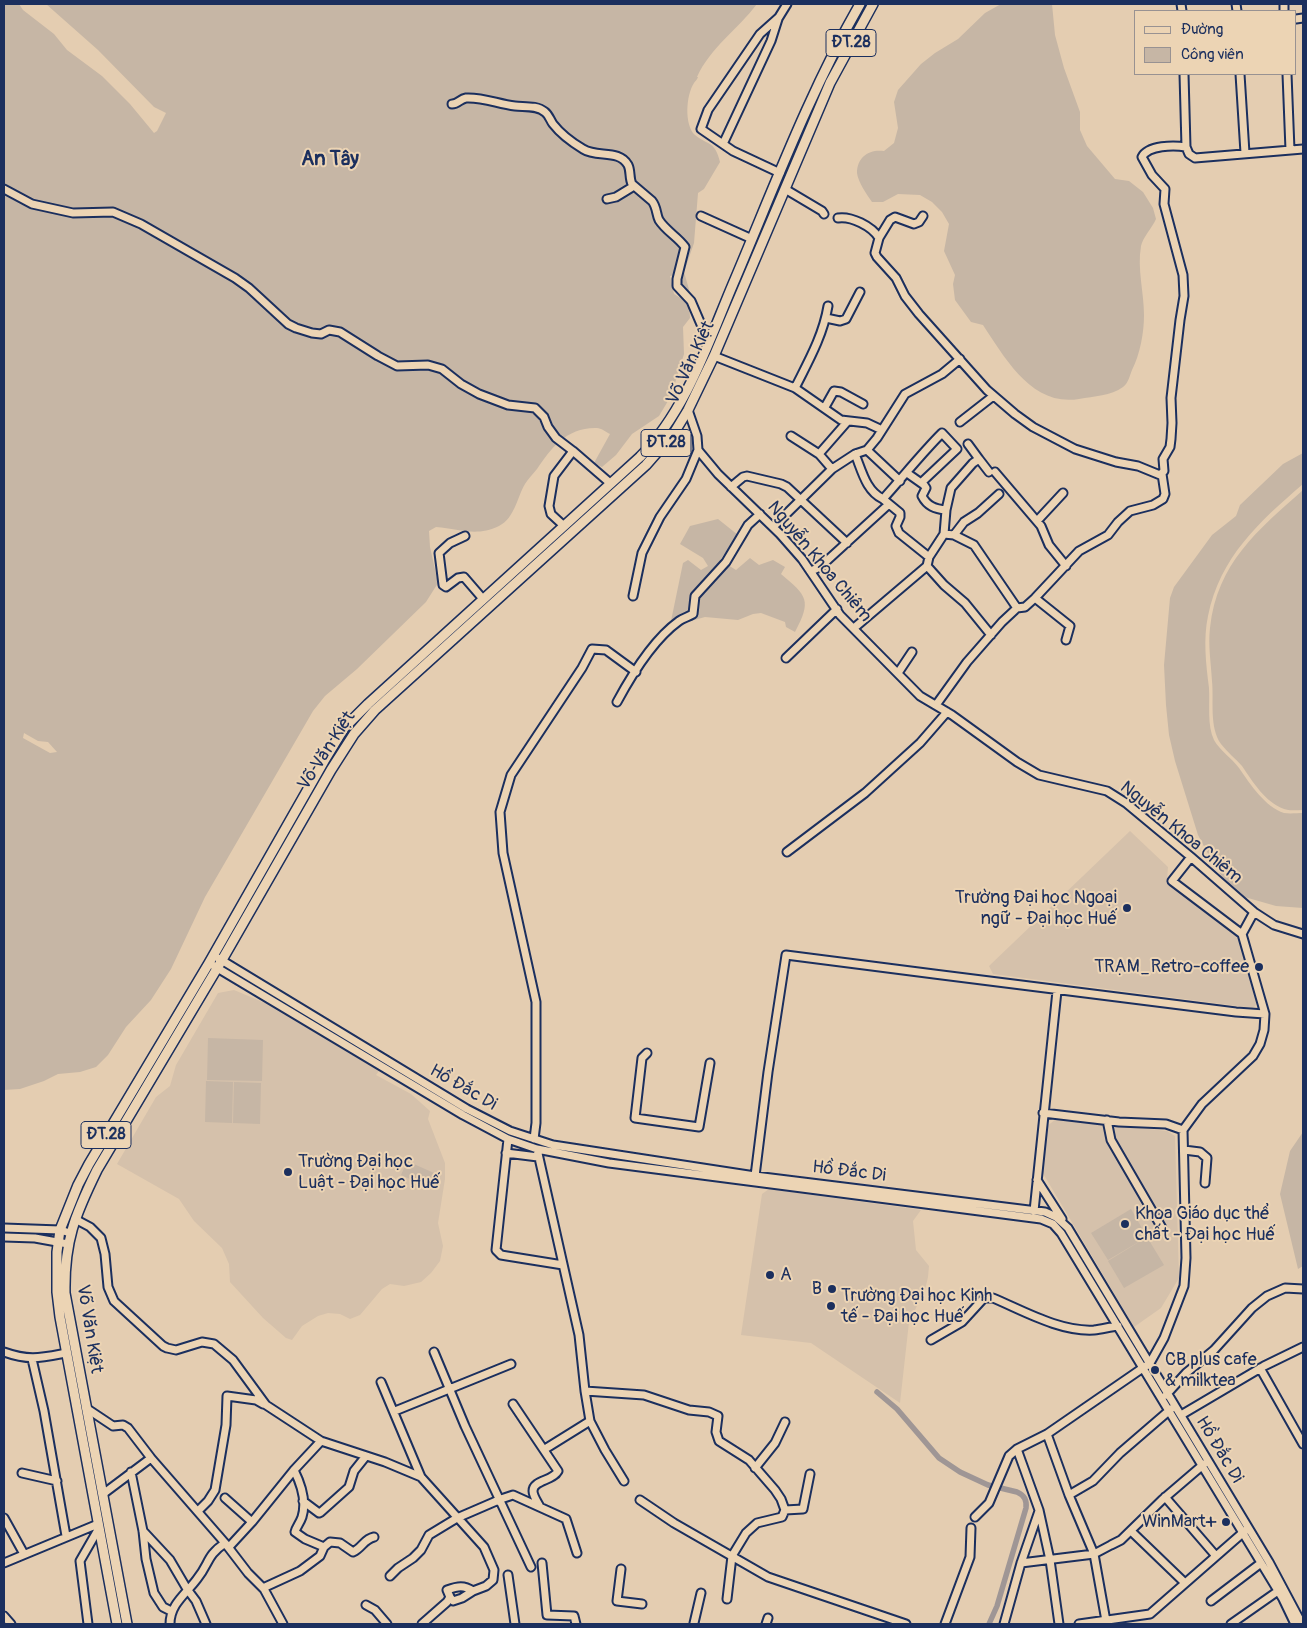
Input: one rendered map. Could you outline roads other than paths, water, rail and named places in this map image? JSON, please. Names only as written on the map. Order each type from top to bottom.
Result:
[{"type":"main road","name":"Võ Văn Kiệt","points":[[372,707],[483,599],[650,446],[670,421],[710,338],[820,79],[860,4]]},
{"type":"main road","name":"Võ Văn Kiệt","points":[[98,1496],[75,1374],[65,1293],[66,1258],[60,1230],[81,1178],[215,962],[324,760],[344,728],[372,707],[570,533],[662,449],[674,433],[688,410],[714,356],[830,84],[873,4]]},
{"type":"main road","points":[[820,79],[830,84]]},
{"type":"main road","points":[[764,210],[774,214]]},
{"type":"main road","points":[[678,405],[688,410]]},
{"type":"main road","points":[[564,526],[570,533]]},
{"type":"main road","name":"Võ Văn Kiệt","points":[[117,1624],[86,1408],[66,1353],[57,1292],[63,1243],[70,1233],[97,1170],[146,1076]]},
{"type":"main road","name":"Võ Văn Kiệt","points":[[102,1524],[127,1624]]},
{"type":"street","points":[[780,172],[733,151],[701,128],[708,110],[760,34],[779,16],[787,4]]},
{"type":"street","points":[[723,144],[771,41],[779,16]]},
{"type":"street","points":[[1184,75],[1186,147],[1189,154],[1195,158],[1303,149]]},
{"type":"street","points":[[1240,75],[1245,153]]},
{"type":"street","points":[[1287,75],[1290,150]]},
{"type":"street","points":[[452,104],[464,99],[475,98],[541,109],[548,115],[555,126],[584,150],[621,157],[630,169],[631,182],[655,204],[659,220],[673,237],[685,247],[677,286],[691,302],[703,328],[710,338]]},
{"type":"street","points":[[936,705],[967,662],[991,635],[1017,608],[1025,607],[1035,598],[1083,547],[1108,535],[1130,511],[1153,505],[1163,499],[1165,494],[1162,474],[1164,471],[1163,459],[1170,447],[1171,439],[1171,398],[1184,296],[1183,275],[1170,222],[1164,207],[1165,189],[1152,175],[1142,157],[1148,151],[1157,148],[1186,147]]},
{"type":"street","points":[[607,199],[616,197],[634,186]]},
{"type":"street","points":[[4,189],[32,204],[73,212],[113,212],[140,224],[191,252],[249,288],[288,324],[296,328],[321,334],[329,330],[340,332],[397,366],[428,365],[442,369],[479,394],[508,405],[535,408],[544,417],[556,438],[610,483]]},
{"type":"street","points":[[785,189],[822,210],[824,214]]},
{"type":"street","points":[[701,216],[752,239]]},
{"type":"street","points":[[923,216],[914,224],[895,217],[890,220],[879,238],[875,253],[896,278],[905,296],[919,314],[992,397],[1033,427],[1075,449],[1162,474]]},
{"type":"street","points":[[838,218],[843,217],[863,224],[874,231],[879,238]]},
{"type":"street","points":[[826,318],[840,321],[846,319],[860,292]]},
{"type":"street","points":[[795,388],[809,362],[826,318],[828,306]]},
{"type":"street","points":[[714,356],[795,388],[841,420],[867,423],[882,430]]},
{"type":"street","points":[[773,527],[832,469],[855,454],[867,450],[905,394],[942,374],[960,359]]},
{"type":"street","points":[[825,408],[834,391],[841,392],[863,404]]},
{"type":"street","points":[[960,422],[992,397]]},
{"type":"street","name":"Nguyễn Khoa Chiêm","points":[[688,410],[697,436],[698,450],[718,474],[773,527],[811,571],[837,609],[920,696],[947,712],[1017,762],[1040,774],[1106,791],[1126,803],[1192,856],[1254,912],[1274,925],[1303,934]]},
{"type":"street","points":[[819,454],[847,422]]},
{"type":"street","points":[[811,571],[820,567],[847,543],[886,501],[920,456],[942,433],[957,449],[922,482]]},
{"type":"street","points":[[791,436],[819,454],[832,469]]},
{"type":"street","points":[[968,444],[979,459],[1037,521],[1045,533],[1049,545],[1066,566]]},
{"type":"street","points":[[633,596],[642,553],[660,518],[686,479],[698,450]]},
{"type":"street","points":[[867,450],[900,481]]},
{"type":"street","points":[[564,526],[551,514],[549,506],[554,476],[573,451]]},
{"type":"street","points":[[855,454],[870,488],[900,513],[896,526],[899,532],[929,557]]},
{"type":"street","points":[[854,628],[927,566],[929,557],[944,534],[946,510],[953,485],[979,459]]},
{"type":"street","points":[[907,473],[922,482],[926,488],[922,496],[923,498],[937,509],[946,510]]},
{"type":"street","points":[[731,487],[743,476],[781,484],[802,500],[847,543]]},
{"type":"street","points":[[954,535],[964,522],[978,513],[998,494]]},
{"type":"street","points":[[1037,521],[1063,494]]},
{"type":"street","points":[[617,702],[658,640],[680,621],[693,614],[696,596],[726,562],[748,525],[760,514]]},
{"type":"street","points":[[944,534],[954,535],[974,545],[1017,608]]},
{"type":"street","points":[[464,536],[450,543],[439,553],[443,585],[446,587],[458,578],[464,577],[483,599]]},
{"type":"street","points":[[927,566],[944,585],[965,603],[991,635]]},
{"type":"street","points":[[1035,598],[1070,626],[1066,640]]},
{"type":"street","points":[[786,658],[837,609]]},
{"type":"street","points":[[534,1139],[536,1123],[536,1002],[504,853],[500,812],[511,775],[582,668],[592,649],[606,650],[636,672]]},
{"type":"street","points":[[898,673],[912,652]]},
{"type":"street","points":[[788,852],[865,793],[920,743],[947,712]]},
{"type":"street","points":[[975,1517],[988,1506],[1009,1456],[1018,1449],[1047,1434],[1150,1363],[1164,1338],[1184,1286],[1186,1258],[1183,1130],[1202,1104],[1253,1056],[1260,1044],[1264,1030],[1265,1014],[1242,934],[1172,881],[1192,856]]},
{"type":"street","points":[[1242,934],[1254,912]]},
{"type":"street","points":[[755,1176],[768,1072],[786,955],[978,978],[1056,991],[1265,1014]]},
{"type":"street","name":"Hồ Đắc Di","points":[[215,962],[467,1109],[510,1131],[534,1139],[563,1146],[755,1176],[1014,1212],[1054,1220]]},
{"type":"street","name":"Hồ Đắc Di","points":[[215,962],[464,1115],[508,1139],[537,1148],[609,1163],[912,1198]]},
{"type":"street","points":[[1034,1210],[1056,991]]},
{"type":"street","points":[[647,1052],[642,1058],[635,1118],[699,1127],[710,1063]]},
{"type":"street","points":[[1043,1113],[1166,1124],[1183,1130]]},
{"type":"street","points":[[1107,1120],[1111,1140],[1162,1228]]},
{"type":"street","points":[[508,1139],[496,1250],[501,1255],[563,1264]]},
{"type":"street","points":[[537,1148],[579,1335],[584,1391],[590,1421],[624,1481]]},
{"type":"street","points":[[1184,1150],[1200,1152],[1207,1158],[1205,1183]]},
{"type":"street","points":[[506,1153],[538,1157]]},
{"type":"street","points":[[1037,1180],[1068,1228]]},
{"type":"street","name":"Hồ Đắc Di","points":[[1014,1212],[1034,1210],[1045,1212],[1068,1228],[1176,1406],[1205,1463]]},
{"type":"street","points":[[75,1219],[90,1227],[101,1238],[109,1292],[119,1307],[167,1348],[180,1349],[202,1342],[214,1344],[233,1360],[266,1405]]},
{"type":"street","name":"Hồ Đắc Di","points":[[1054,1220],[1169,1411],[1205,1463],[1245,1530],[1288,1595],[1302,1624]]},
{"type":"street","points":[[4,1228],[60,1230],[70,1233]]},
{"type":"street","points":[[4,1237],[34,1238],[63,1243]]},
{"type":"street","points":[[1162,1399],[1186,1373],[1219,1344],[1252,1308],[1268,1296],[1285,1288],[1303,1289]]},
{"type":"street","points":[[931,1340],[962,1322],[984,1298],[989,1297],[1048,1321],[1071,1328],[1093,1330],[1118,1326]]},
{"type":"street","points":[[1181,1415],[1260,1368],[1303,1348]]},
{"type":"street","points":[[4,1352],[32,1359],[66,1353]]},
{"type":"street","points":[[434,1352],[449,1389],[531,1567]]},
{"type":"street","points":[[32,1359],[44,1411],[66,1536]]},
{"type":"street","points":[[395,1411],[511,1364]]},
{"type":"street","points":[[1260,1368],[1303,1444]]},
{"type":"street","points":[[381,1382],[395,1411],[421,1477],[484,1547],[494,1570],[493,1580],[486,1586],[453,1601],[447,1590],[457,1586],[466,1587],[473,1591]]},
{"type":"street","points":[[584,1391],[644,1395],[689,1410],[709,1412],[718,1416],[716,1432],[719,1441],[749,1460],[775,1490],[785,1510],[782,1517],[757,1523],[746,1533],[732,1556],[727,1599]]},
{"type":"street","points":[[198,1511],[215,1490],[226,1425],[227,1396],[256,1400],[321,1441],[421,1477]]},
{"type":"street","points":[[513,1404],[558,1471],[554,1477],[537,1484],[533,1488],[540,1507]]},
{"type":"street","points":[[1069,1495],[1094,1481],[1120,1453],[1176,1406]]},
{"type":"street","points":[[86,1408],[113,1426],[126,1426],[151,1458],[227,1545],[248,1573],[263,1588],[283,1624]]},
{"type":"street","points":[[544,1449],[590,1421]]},
{"type":"street","points":[[755,1468],[775,1443],[785,1422]]},
{"type":"street","points":[[1047,1434],[1069,1495],[1094,1554],[1106,1621]]},
{"type":"street","points":[[170,1624],[171,1611],[187,1589],[198,1578],[209,1557],[216,1550],[227,1545],[252,1522],[294,1470],[321,1441]]},
{"type":"street","points":[[1018,1449],[1039,1510],[1050,1560],[1059,1624]]},
{"type":"street","points":[[303,1500],[317,1512],[322,1512],[350,1488],[354,1472],[366,1456]]},
{"type":"street","points":[[98,1496],[151,1458]]},
{"type":"street","points":[[1021,1563],[1094,1554],[1121,1540],[1205,1463]]},
{"type":"street","points":[[294,1470],[300,1483],[303,1500],[303,1512],[295,1532],[305,1539],[324,1547]]},
{"type":"street","points":[[131,1472],[143,1531],[146,1559],[154,1593],[163,1608],[171,1611]]},
{"type":"street","points":[[22,1473],[57,1481]]},
{"type":"street","points":[[785,1510],[803,1509],[810,1474]]},
{"type":"street","points":[[390,1576],[413,1558],[430,1535],[457,1518],[512,1495],[566,1518],[577,1553]]},
{"type":"street","points":[[225,1498],[252,1522]]},
{"type":"street","points":[[1165,1498],[1216,1556]]},
{"type":"street","points":[[640,1500],[674,1523],[768,1577],[906,1624]]},
{"type":"street","points":[[1004,1624],[1021,1563],[1039,1510]]},
{"type":"street","points":[[4,1518],[24,1554]]},
{"type":"street","points":[[4,1563],[66,1536],[102,1524]]},
{"type":"street","points":[[88,1624],[80,1561],[102,1524]]},
{"type":"street","points":[[945,1624],[970,1557],[971,1528]]},
{"type":"street","points":[[1131,1530],[1185,1583]]},
{"type":"street","points":[[1079,1624],[1150,1614],[1245,1530]]},
{"type":"street","name":"Hồ Đắc Di","points":[[1245,1530],[1295,1624]]},
{"type":"street","points":[[143,1531],[166,1554],[196,1601],[206,1624]]},
{"type":"street","points":[[263,1588],[300,1571],[320,1556],[324,1547],[333,1541],[355,1551],[367,1539],[374,1537]]},
{"type":"street","points":[[1211,1601],[1261,1562]]},
{"type":"street","points":[[542,1563],[547,1615],[574,1616],[576,1624]]},
{"type":"street","points":[[621,1569],[617,1601],[642,1604]]},
{"type":"street","points":[[508,1575],[515,1624]]},
{"type":"street","points":[[1231,1624],[1278,1592]]},
{"type":"street","points":[[694,1623],[701,1593]]},
{"type":"street","points":[[422,1624],[447,1602],[450,1597]]},
{"type":"street","points":[[366,1605],[374,1610],[387,1624]]},
{"type":"street","points":[[4,1616],[11,1624]]},
{"type":"waterway","points":[[877,1392],[897,1409],[939,1458],[960,1472],[988,1485],[1017,1492],[1024,1498],[1026,1508],[997,1606],[989,1624]]},
{"type":"place","name":"Trường Đại học Ngoại ngữ - Đại học Huế","points":[[1127,908]]},
{"type":"place","name":"TRẠM_Retro-coffee","points":[[1259,967]]},
{"type":"place","name":"Trường Đại học Luật - Đại học Huế","points":[[288,1172]]},
{"type":"place","name":"Khoa Giáo dục thể chất - Đại học Huế","points":[[1125,1224]]},
{"type":"place","name":"A","points":[[770,1275]]},
{"type":"place","name":"B","points":[[832,1289]]},
{"type":"place","name":"Trường Đại học Kinh tế - Đại học Huế","points":[[831,1306]]},
{"type":"place","name":"CB plus cafe & milktea","points":[[1155,1370]]},
{"type":"place","name":"WinMart+","points":[[1226,1522]]},
{"type":"district","name":"An Tây","points":[[330,160]]}]
